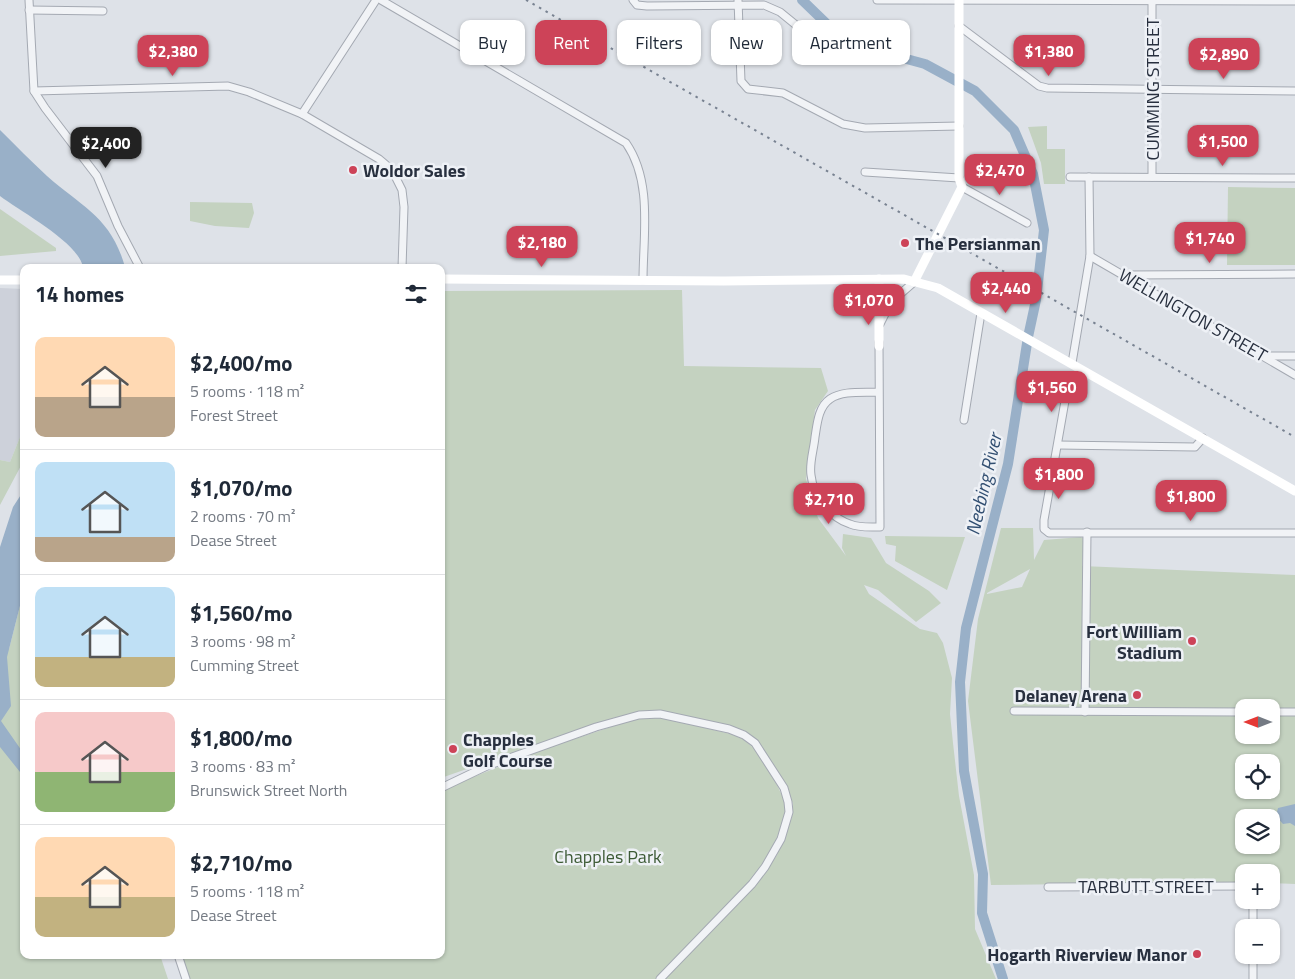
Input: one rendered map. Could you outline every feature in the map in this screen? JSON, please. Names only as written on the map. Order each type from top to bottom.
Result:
[{"type":"main road","points":[[914,282],[961,182],[959,1]]},
{"type":"main road","points":[[445,279],[904,279],[938,288],[1295,490]]},
{"type":"main road","points":[[879,279],[879,346]]},
{"type":"main road","points":[[0,280],[20,280]]},
{"type":"street","points":[[29,0],[34,91],[44,108],[98,176],[118,226],[138,264]]},
{"type":"street","points":[[302,114],[376,0]]},
{"type":"street","points":[[381,0],[626,143],[636,158],[643,187],[643,280]]},
{"type":"street","points":[[634,0],[637,5],[647,6],[739,2],[770,7],[792,24]]},
{"type":"street","points":[[877,0],[1295,1]]},
{"type":"street","name":"CUMMING STREET","points":[[1152,1],[1152,177]]},
{"type":"street","points":[[739,2],[742,84],[748,89],[783,93],[843,124],[859,127],[959,126]]},
{"type":"street","points":[[29,10],[103,11]]},
{"type":"street","points":[[959,26],[1039,86],[1047,88],[1295,91]]},
{"type":"street","points":[[34,91],[228,86],[249,92],[302,114],[379,158],[392,170],[402,190],[404,207],[402,264]]},
{"type":"street","points":[[865,172],[961,182],[1027,223]]},
{"type":"street","points":[[1070,177],[1295,178]]},
{"type":"street","points":[[1072,363],[1090,256],[1090,177]]},
{"type":"street","name":"WELLINGTON STREET","points":[[1090,256],[1295,375]]},
{"type":"street","points":[[1125,276],[1295,274]]},
{"type":"street","points":[[879,392],[843,394],[827,401],[820,412],[812,460],[810,475],[821,501],[839,519],[860,526],[880,527],[879,346],[881,322],[891,302],[914,282]]},
{"type":"street","points":[[964,420],[982,313]]},
{"type":"street","points":[[1262,356],[1295,356]]},
{"type":"street","points":[[1068,384],[1044,529],[1049,533],[1295,533]]},
{"type":"street","points":[[1058,445],[1195,447],[1203,438]]},
{"type":"street","points":[[1085,712],[1087,532]]},
{"type":"street","points":[[1014,711],[1235,712]]},
{"type":"street","points":[[1280,712],[1295,712]]},
{"type":"street","points":[[445,786],[487,766],[596,727],[638,715],[660,714],[679,717],[735,731],[752,740],[787,795],[789,812],[781,839],[765,867],[752,884],[660,979]]},
{"type":"street","name":"TARBUTT STREET","points":[[1048,887],[1235,886]]},
{"type":"street","points":[[179,959],[186,979]]},
{"type":"street","points":[[1253,964],[1254,979]]},
{"type":"shaded area","points":[[0,288],[20,289],[20,437],[10,462],[0,460]]},
{"type":"green space","points":[[1047,126],[1047,149],[1065,149],[1065,184],[1044,184],[1041,163],[1028,127]]},
{"type":"green space","points":[[1228,187],[1295,188],[1295,265],[1227,265]]},
{"type":"green space","points":[[190,202],[252,203],[254,213],[249,228],[215,226],[190,221]]},
{"type":"green space","points":[[0,209],[56,248],[56,251],[0,256]]},
{"type":"green space","name":"Chapples Golf Course","points":[[682,290],[684,366],[821,368],[828,391],[815,410],[806,479],[818,518],[846,556],[842,548],[843,534],[871,538],[886,563],[929,591],[941,603],[916,622],[878,590],[864,585],[869,594],[920,629],[937,633],[943,643],[952,678],[950,714],[959,796],[974,875],[975,929],[996,979],[189,979],[182,959],[445,959],[445,788],[538,751],[638,718],[663,718],[739,736],[755,749],[770,770],[786,804],[785,816],[776,840],[759,870],[744,887],[739,901],[757,884],[777,855],[792,817],[793,804],[786,785],[752,736],[737,728],[662,711],[636,713],[584,728],[445,777],[445,291]]},
{"type":"green space","points":[[20,437],[20,468],[0,505],[0,460],[10,462]]},
{"type":"green space","points":[[1001,528],[1033,528],[1034,560],[1044,540],[1081,537],[1084,539],[1082,566],[1295,575],[1295,884],[1280,883],[1280,864],[1235,864],[1235,882],[991,885],[968,701],[978,619]],"holes":[[[1030,569],[1022,587],[987,594],[987,593]]]},
{"type":"green space","points":[[885,536],[965,537],[947,590],[895,561],[896,546],[886,544]]},
{"type":"green space","points":[[20,606],[20,959],[161,959],[168,979],[0,979],[0,646],[9,649]]},
{"type":"water","points":[[0,130],[47,176],[94,214],[112,236],[124,264],[82,264],[79,257],[71,248],[48,228],[0,196]]},
{"type":"water","points":[[20,496],[20,606],[7,657],[11,706],[1,721],[20,748],[20,772],[0,747],[0,547],[13,507]]},
{"type":"water","points":[[1295,804],[1295,826],[1290,823],[1283,824],[1280,821],[1280,809],[1278,808]]},
{"type":"waterway","name":"Neebing River","points":[[802,0],[830,27],[877,51],[925,64],[975,91],[1014,130],[1033,174],[1044,230],[1036,300],[1028,337],[1008,464],[966,628],[960,682],[964,771],[983,874],[982,913],[1003,979]]},
{"type":"railway","points":[[526,0],[1295,437]]},
{"type":"place","name":"Woldor Sales","points":[[353,170]]},
{"type":"place","name":"The Persianman","points":[[905,243]]},
{"type":"place","name":"Fort William Stadium","points":[[1192,641]]},
{"type":"place","name":"Delaney Arena","points":[[1137,695]]},
{"type":"place","name":"Chapples Golf Course","points":[[453,749]]},
{"type":"place","name":"Hogarth Riverview Manor","points":[[1197,954]]},
{"type":"park label","name":"Chapples Park","points":[[608,856]]}]
